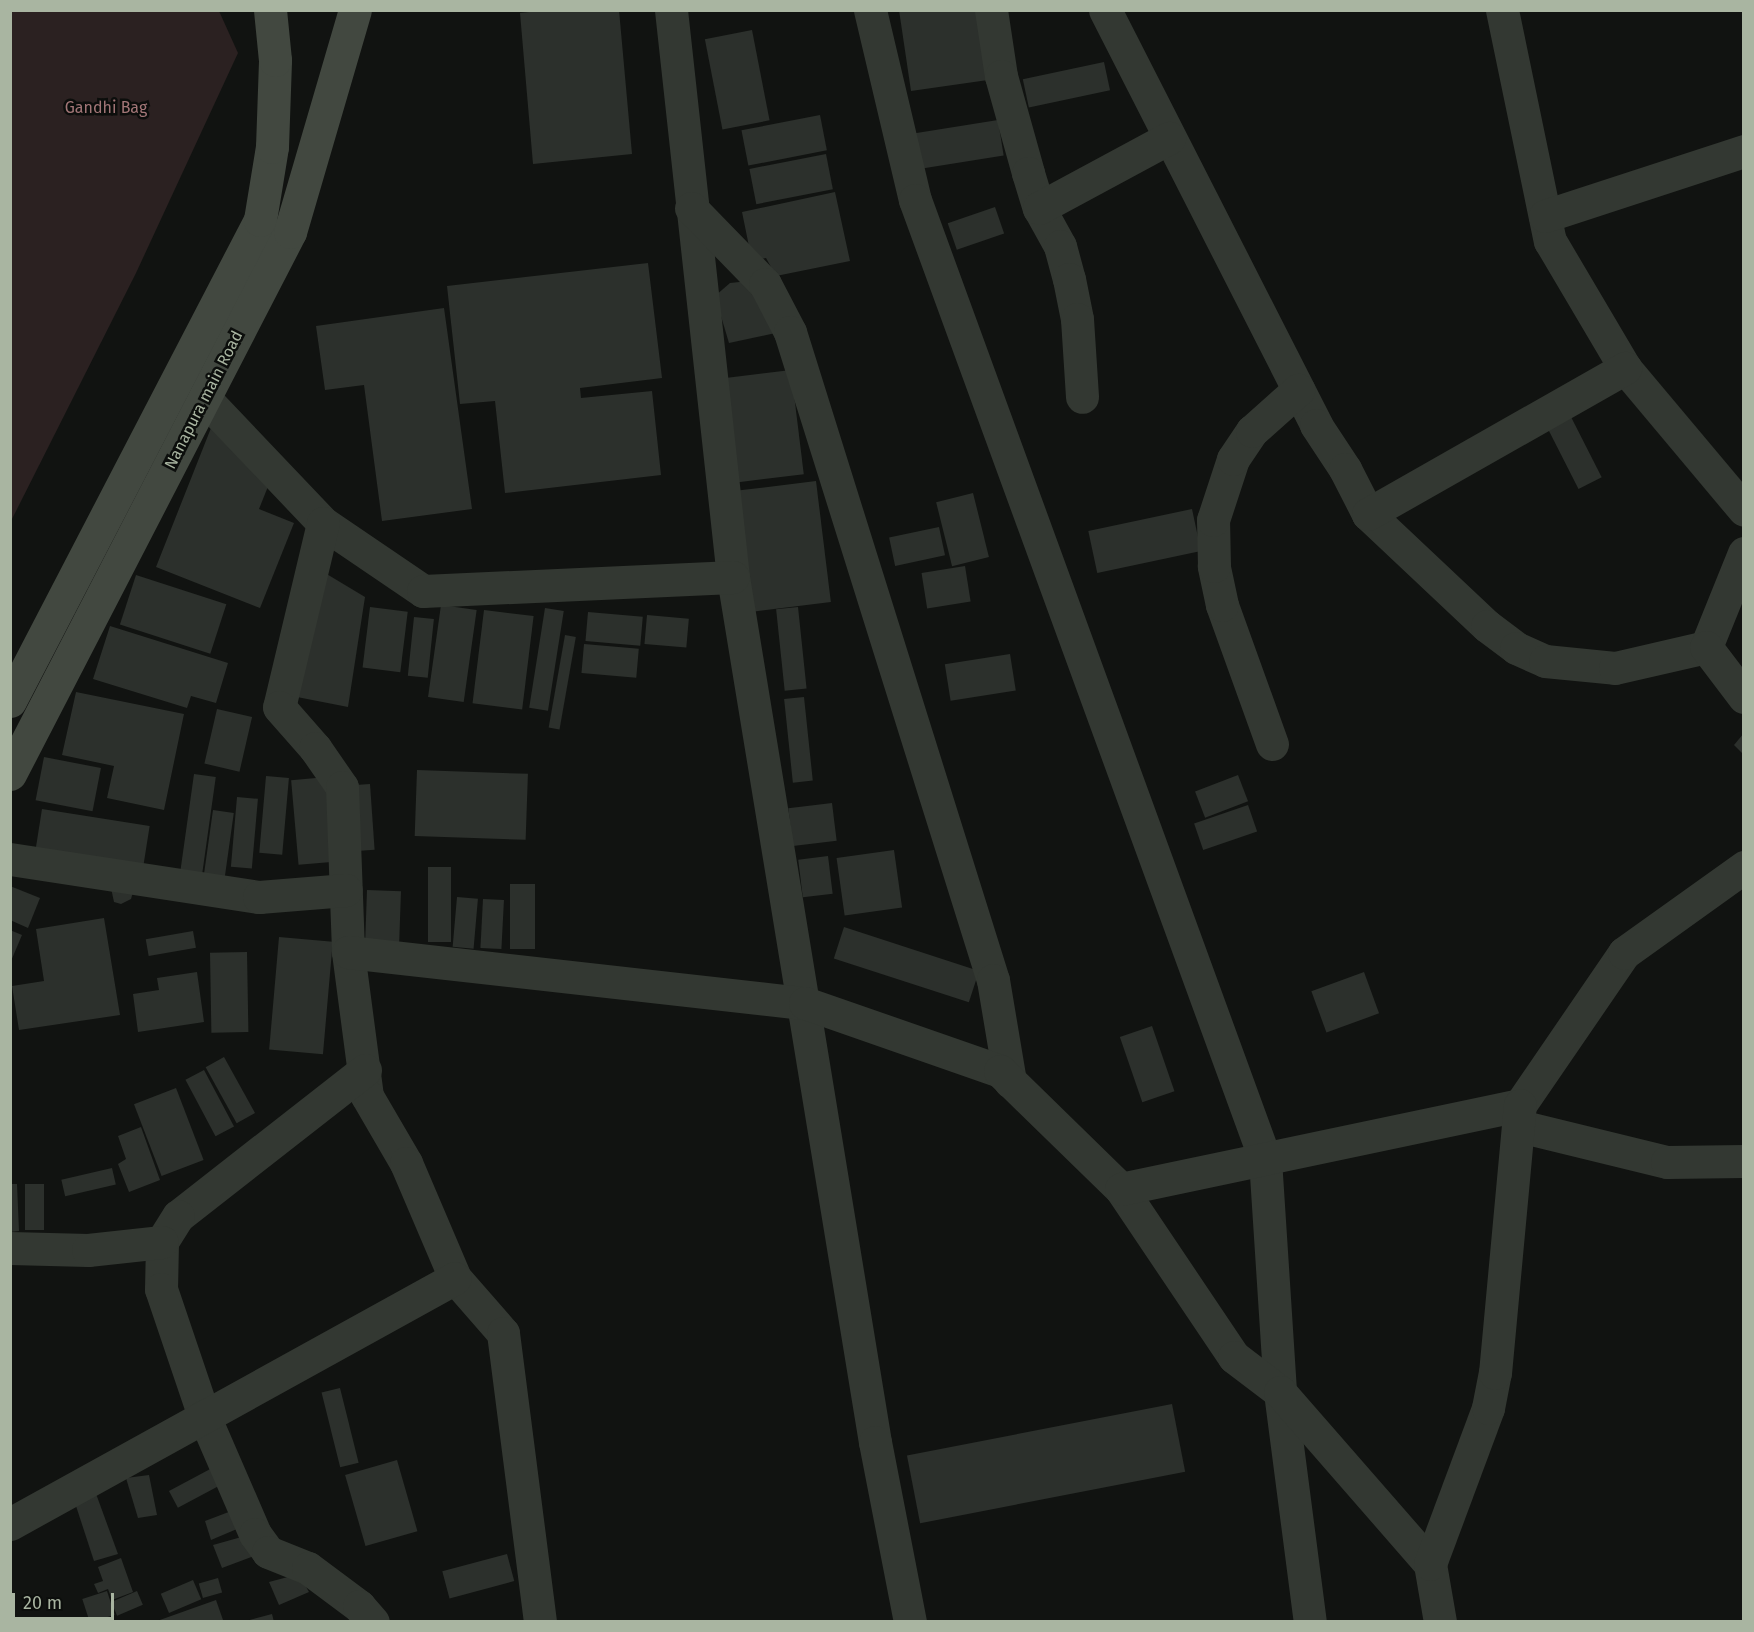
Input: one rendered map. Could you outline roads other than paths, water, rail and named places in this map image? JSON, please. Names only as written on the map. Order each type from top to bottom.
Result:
[{"type":"main road","name":"Nanapura main Road","points":[[10,701],[260,220],[272,147],[275,60],[270,10]]},
{"type":"main road","name":"Nanapura main Road","points":[[10,774],[290,232],[355,10]]},
{"type":"street","points":[[671,10],[733,577],[805,1003],[875,1442],[910,1622]]},
{"type":"street","points":[[870,10],[915,200],[1265,1159],[1280,1392],[1310,1622]]},
{"type":"street","points":[[991,10],[1001,76],[1039,208],[1060,246],[1069,279],[1077,319],[1082,397]]},
{"type":"street","points":[[1105,10],[1298,390],[1368,514],[1487,626],[1516,648],[1545,661],[1615,668],[1706,647]]},
{"type":"street","points":[[1502,10],[1550,241],[1625,368],[1743,510]]},
{"type":"street","points":[[1039,208],[1169,138]]},
{"type":"street","points":[[1545,216],[1743,151]]},
{"type":"street","points":[[691,208],[765,284],[790,332],[993,980],[1010,1082]]},
{"type":"street","points":[[1368,514],[1625,368]]},
{"type":"street","points":[[1272,744],[1222,605],[1214,566],[1213,520],[1233,459],[1252,430],[1298,390]]},
{"type":"street","points":[[205,399],[322,523],[423,591],[733,577]]},
{"type":"street","points":[[322,523],[279,707],[342,787],[348,952],[367,1096],[406,1163],[455,1278],[503,1333],[540,1622]]},
{"type":"street","points":[[1706,647],[1743,553]]},
{"type":"street","points":[[1706,647],[1743,697]]},
{"type":"street","points":[[10,859],[259,897],[346,890]]},
{"type":"street","points":[[1440,1622],[1430,1564],[1488,1407],[1496,1373],[1520,1116],[1624,953],[1743,867]]},
{"type":"street","points":[[348,952],[805,1003],[1000,1071],[1121,1189],[1234,1357],[1280,1392],[1430,1564]]},
{"type":"street","points":[[365,1070],[178,1216],[162,1242],[161,1289],[166,1311],[204,1416],[255,1534],[268,1552],[308,1568],[359,1606],[373,1622]]},
{"type":"street","points":[[1121,1189],[1265,1159],[1520,1116],[1667,1162],[1743,1161]]},
{"type":"street","points":[[10,1248],[88,1250],[162,1242]]},
{"type":"street","points":[[10,1524],[455,1278]]},
{"type":"park label","name":"Gandhi Bag","points":[[106,108]]}]
